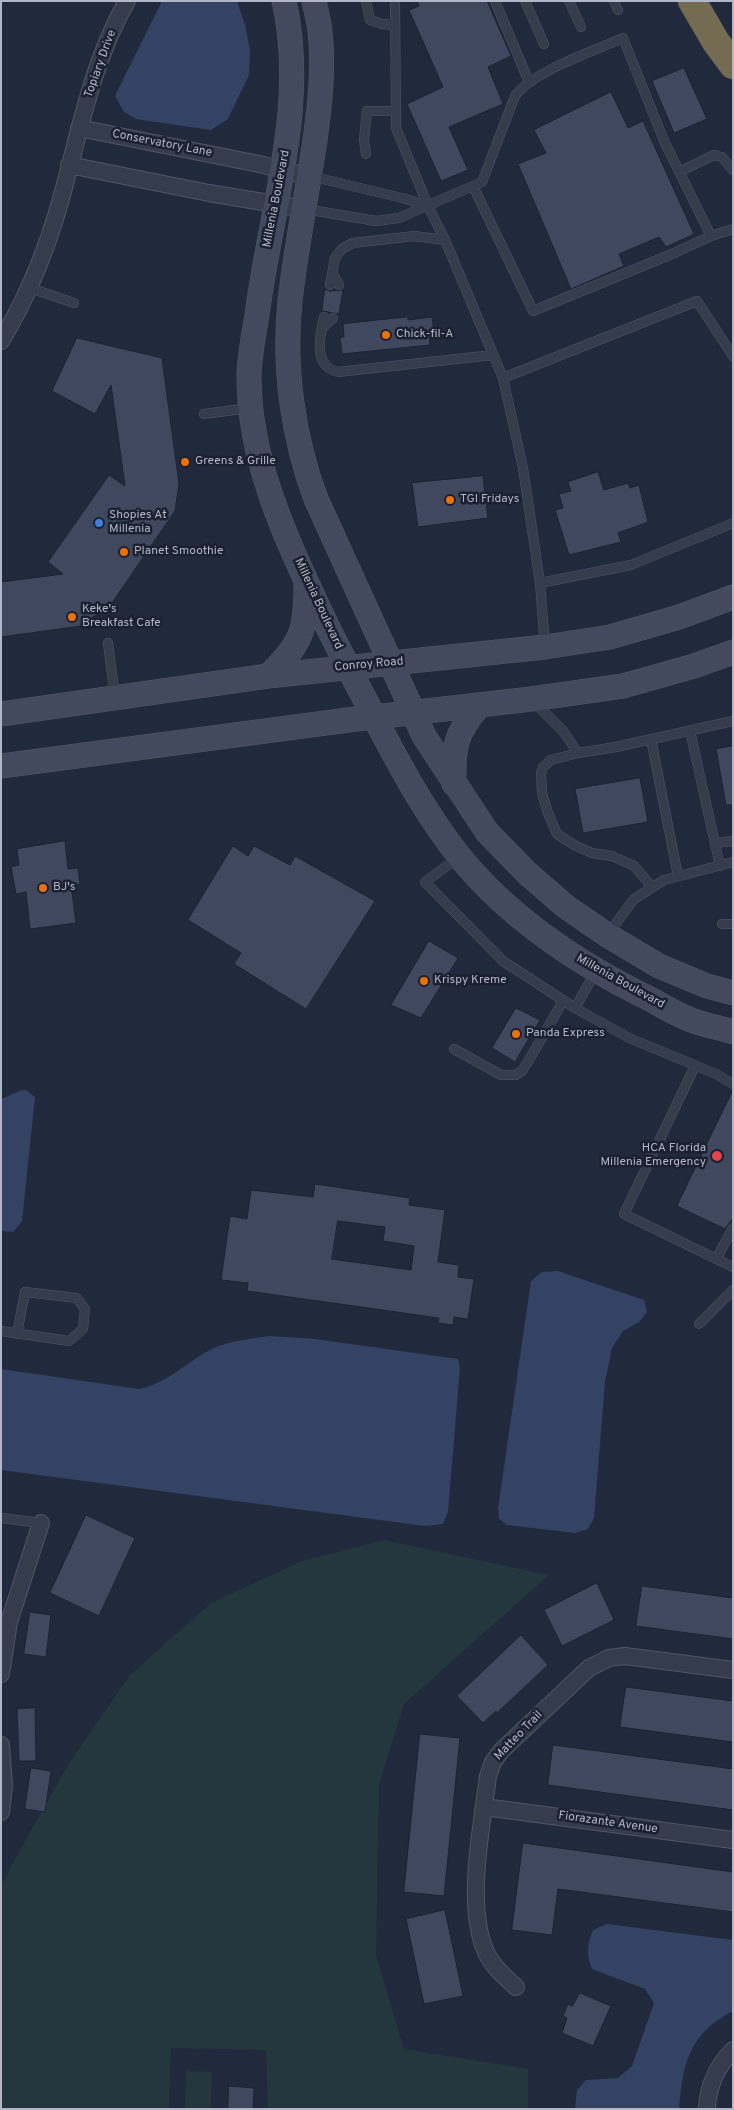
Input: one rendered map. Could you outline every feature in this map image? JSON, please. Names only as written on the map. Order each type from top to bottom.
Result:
[{"type":"highway","points":[[692,1],[716,42],[733,65]]},
{"type":"street","name":"Topiary Drive","points":[[79,128],[104,49],[127,1]]},
{"type":"street","name":"Millenia Boulevard","points":[[284,1],[289,30],[292,79],[289,127],[283,171],[262,278],[249,376],[259,456],[282,528],[348,668],[418,798],[460,856],[501,900],[542,935],[596,971],[695,1021],[733,1032]]},
{"type":"street","points":[[314,1],[320,31],[321,94],[290,303],[289,373],[296,430],[316,499],[376,629],[389,663],[424,736],[487,832],[526,873],[565,906],[607,935],[659,966],[707,986],[733,993]]},
{"type":"street","points":[[1,341],[30,288],[49,239],[79,128]]},
{"type":"street","name":"Conservatory Lane","points":[[79,128],[310,176]]},
{"type":"street","points":[[69,165],[305,209]]},
{"type":"street","points":[[268,676],[287,658],[299,641],[306,616],[306,581]]},
{"type":"street","name":"Conroy Road","points":[[1,714],[268,676],[545,647],[610,637],[679,617],[733,597]]},
{"type":"street","points":[[1,766],[374,716],[531,699],[623,686],[694,666],[733,652]]},
{"type":"street","points":[[454,784],[453,759],[458,736],[466,721],[480,705]]},
{"type":"street","points":[[1,1674],[8,1622],[42,1523]]},
{"type":"street","name":"Matteo Trail","points":[[516,1987],[496,1968],[486,1952],[476,1913],[475,1893],[488,1776],[497,1756],[595,1664],[609,1658],[625,1656],[733,1670]]},
{"type":"street","points":[[1,1745],[4,1786],[1,1812]]},
{"type":"street","name":"Fiorazante Avenue","points":[[484,1806],[733,1840]]},
{"type":"street","points":[[707,2109],[709,2092],[716,2072],[733,2050]]},
{"type":"lane","points":[[366,1],[370,20],[382,24],[395,25]]},
{"type":"lane","points":[[395,1],[396,128],[503,378],[523,468],[540,583],[545,647]]},
{"type":"lane","points":[[495,1],[529,82]]},
{"type":"lane","points":[[525,1],[544,44]]},
{"type":"lane","points":[[569,1],[581,27]]},
{"type":"lane","points":[[305,209],[376,220],[399,218],[482,182],[515,96],[529,82],[623,38],[664,141],[711,236]]},
{"type":"lane","points":[[366,154],[364,140],[367,111],[396,111]]},
{"type":"lane","points":[[679,172],[714,155],[722,158],[733,170]]},
{"type":"lane","points":[[310,176],[428,206]]},
{"type":"lane","points":[[473,186],[533,311],[711,236],[733,229]]},
{"type":"lane","points":[[335,285],[332,274],[336,258],[342,249],[353,243],[414,236],[445,240]]},
{"type":"lane","points":[[30,288],[74,303]]},
{"type":"lane","points":[[503,378],[697,300],[733,356]]},
{"type":"lane","points":[[329,317],[322,328],[320,359],[326,366],[338,372],[494,355]]},
{"type":"lane","points":[[204,414],[252,407]]},
{"type":"lane","points":[[540,583],[632,565],[733,524]]},
{"type":"lane","points":[[108,643],[115,699]]},
{"type":"lane","points":[[531,699],[552,718],[578,753]]},
{"type":"lane","points":[[652,887],[634,866],[612,856],[592,852],[574,845],[557,834],[542,793],[541,773],[543,767],[551,760],[578,753],[733,721]]},
{"type":"lane","points":[[690,731],[720,866]]},
{"type":"lane","points":[[651,739],[678,876]]},
{"type":"lane","points":[[714,843],[733,841]]},
{"type":"lane","points":[[460,856],[425,882],[503,962],[574,1008],[629,1038],[716,1074],[733,1084]]},
{"type":"lane","points":[[607,935],[634,899],[664,880],[733,862]]},
{"type":"lane","points":[[722,924],[733,924]]},
{"type":"lane","points":[[574,1008],[596,971]]},
{"type":"lane","points":[[454,1049],[501,1075],[516,1075],[522,1071],[529,1060],[563,1001]]},
{"type":"lane","points":[[695,1066],[624,1214],[733,1267]]},
{"type":"lane","points":[[716,1259],[733,1228]]},
{"type":"lane","points":[[700,1324],[733,1290]]},
{"type":"lane","points":[[1,1331],[17,1334],[69,1341],[83,1329],[85,1309],[77,1298],[26,1292],[17,1334]]},
{"type":"lane","points":[[1,1518],[42,1523]]},
{"type":"shaded area","points":[[384,1540],[549,1575],[404,1704],[379,1785],[376,1955],[404,2049],[528,2069],[528,2109],[268,2109],[266,2050],[171,2048],[169,2109],[1,2109],[1,1887],[69,1763],[130,1675],[211,1603],[302,1561]]},
{"type":"shaded area","points":[[186,2071],[212,2072],[211,2109],[185,2109]]},
{"type":"water","points":[[162,1],[237,1],[245,25],[250,50],[249,75],[228,119],[211,130],[136,119],[124,112],[115,96]]},
{"type":"water","points":[[26,1090],[35,1097],[22,1221],[13,1232],[1,1231],[1,1099]]},
{"type":"water","points":[[558,1271],[644,1300],[647,1312],[639,1322],[623,1331],[612,1348],[605,1382],[594,1518],[588,1529],[575,1533],[507,1525],[499,1519],[498,1508],[531,1281],[542,1272]]},
{"type":"water","points":[[270,1336],[315,1339],[458,1359],[460,1368],[448,1512],[443,1524],[425,1526],[1,1470],[1,1369],[139,1389],[166,1379],[213,1348],[237,1341]]},
{"type":"water","points":[[607,1924],[733,1940],[733,2011],[707,2029],[691,2051],[683,2077],[679,2109],[575,2109],[577,2090],[586,2080],[618,2078],[632,2066],[654,2003],[645,1989],[592,1969],[588,1954],[591,1935],[593,1930]]},
{"type":"building","points":[[417,1],[487,1],[511,56],[488,67],[503,104],[449,127],[468,170],[441,181],[407,104],[443,87],[409,10],[419,6]]},
{"type":"building","points":[[684,68],[707,119],[674,133],[652,81]]},
{"type":"building","points":[[611,92],[628,128],[643,121],[694,234],[666,247],[659,237],[619,254],[624,266],[571,289],[518,164],[546,153],[534,130]]},
{"type":"building","points":[[325,289],[329,291],[343,290],[339,314],[322,311]]},
{"type":"building","name":"Chick-fil-A","points":[[408,317],[408,320],[432,317],[434,332],[429,333],[430,345],[342,354],[340,337],[344,337],[343,324]]},
{"type":"building","points":[[77,338],[162,358],[179,484],[175,511],[112,603],[81,626],[1,637],[1,582],[63,574],[48,562],[109,475],[125,486],[111,385],[95,414],[52,391]]},
{"type":"building","points":[[598,472],[604,490],[628,483],[630,488],[639,485],[648,522],[618,533],[621,542],[569,555],[555,510],[563,508],[559,494],[571,491],[568,482]]},
{"type":"building","name":"TGI Fridays","points":[[483,476],[488,518],[418,527],[412,483]]},
{"type":"building","points":[[733,746],[733,805],[726,805],[716,749]]},
{"type":"building","points":[[640,778],[648,822],[583,833],[575,789]]},
{"type":"building","name":"BJ's","points":[[65,841],[68,869],[78,868],[80,884],[71,885],[76,923],[30,929],[26,892],[16,894],[11,867],[19,865],[17,849]]},
{"type":"building","points":[[233,846],[248,856],[254,846],[290,865],[295,856],[375,901],[306,1009],[234,964],[241,953],[188,920]]},
{"type":"building","name":"Krispy Kreme","points":[[429,941],[458,958],[421,1018],[391,1005]]},
{"type":"building","name":"Panda Express","points":[[516,1008],[540,1020],[515,1062],[492,1048]]},
{"type":"building","name":"HCA Florida Millenia Emergency","points":[[733,1090],[733,1218],[725,1229],[677,1206]]},
{"type":"building","points":[[315,1184],[410,1198],[409,1205],[445,1210],[438,1262],[459,1265],[458,1277],[474,1279],[468,1319],[454,1317],[453,1325],[438,1323],[439,1318],[247,1291],[248,1283],[221,1280],[230,1216],[247,1219],[251,1190],[313,1197]],"holes":[[[338,1221],[385,1227],[383,1241],[414,1246],[411,1270],[332,1259]]]},
{"type":"building","points":[[86,1515],[135,1538],[99,1616],[50,1593]]},
{"type":"building","points":[[597,1583],[614,1620],[562,1646],[544,1610]]},
{"type":"building","points":[[642,1586],[733,1598],[733,1639],[636,1626]]},
{"type":"building","points":[[30,1612],[51,1615],[46,1657],[24,1654]]},
{"type":"building","points":[[521,1635],[548,1665],[497,1713],[496,1711],[483,1723],[457,1696]]},
{"type":"building","points":[[626,1687],[733,1701],[733,1742],[620,1727]]},
{"type":"building","points":[[35,1708],[36,1761],[19,1761],[17,1709]]},
{"type":"building","points":[[420,1734],[460,1738],[444,1896],[404,1892]]},
{"type":"building","points":[[553,1745],[733,1769],[733,1810],[548,1785]]},
{"type":"building","points":[[31,1768],[51,1771],[45,1812],[25,1809]]},
{"type":"building","points":[[523,1843],[733,1872],[733,1912],[558,1889],[552,1935],[512,1930]]},
{"type":"building","points":[[445,1910],[463,1996],[424,2004],[406,1919]]},
{"type":"building","points":[[580,1993],[611,2006],[593,2046],[562,2033],[567,2018],[563,2016],[568,2004],[572,2006]]},
{"type":"building","points":[[229,2086],[254,2088],[253,2109],[228,2109]]},
{"type":"place","name":"Chick-fil-A","points":[[386,335]]},
{"type":"place","name":"Greens & Grille","points":[[185,462]]},
{"type":"place","name":"TGI Fridays","points":[[450,500]]},
{"type":"place","name":"Shopies At Millenia","points":[[99,523]]},
{"type":"place","name":"Planet Smoothie","points":[[124,552]]},
{"type":"place","name":"Keke's Breakfast Cafe","points":[[72,617]]},
{"type":"place","name":"BJ's","points":[[43,888]]},
{"type":"place","name":"Krispy Kreme","points":[[424,981]]},
{"type":"place","name":"Panda Express","points":[[516,1034]]},
{"type":"place","name":"HCA Florida Millenia Emergency","points":[[717,1156]]}]
